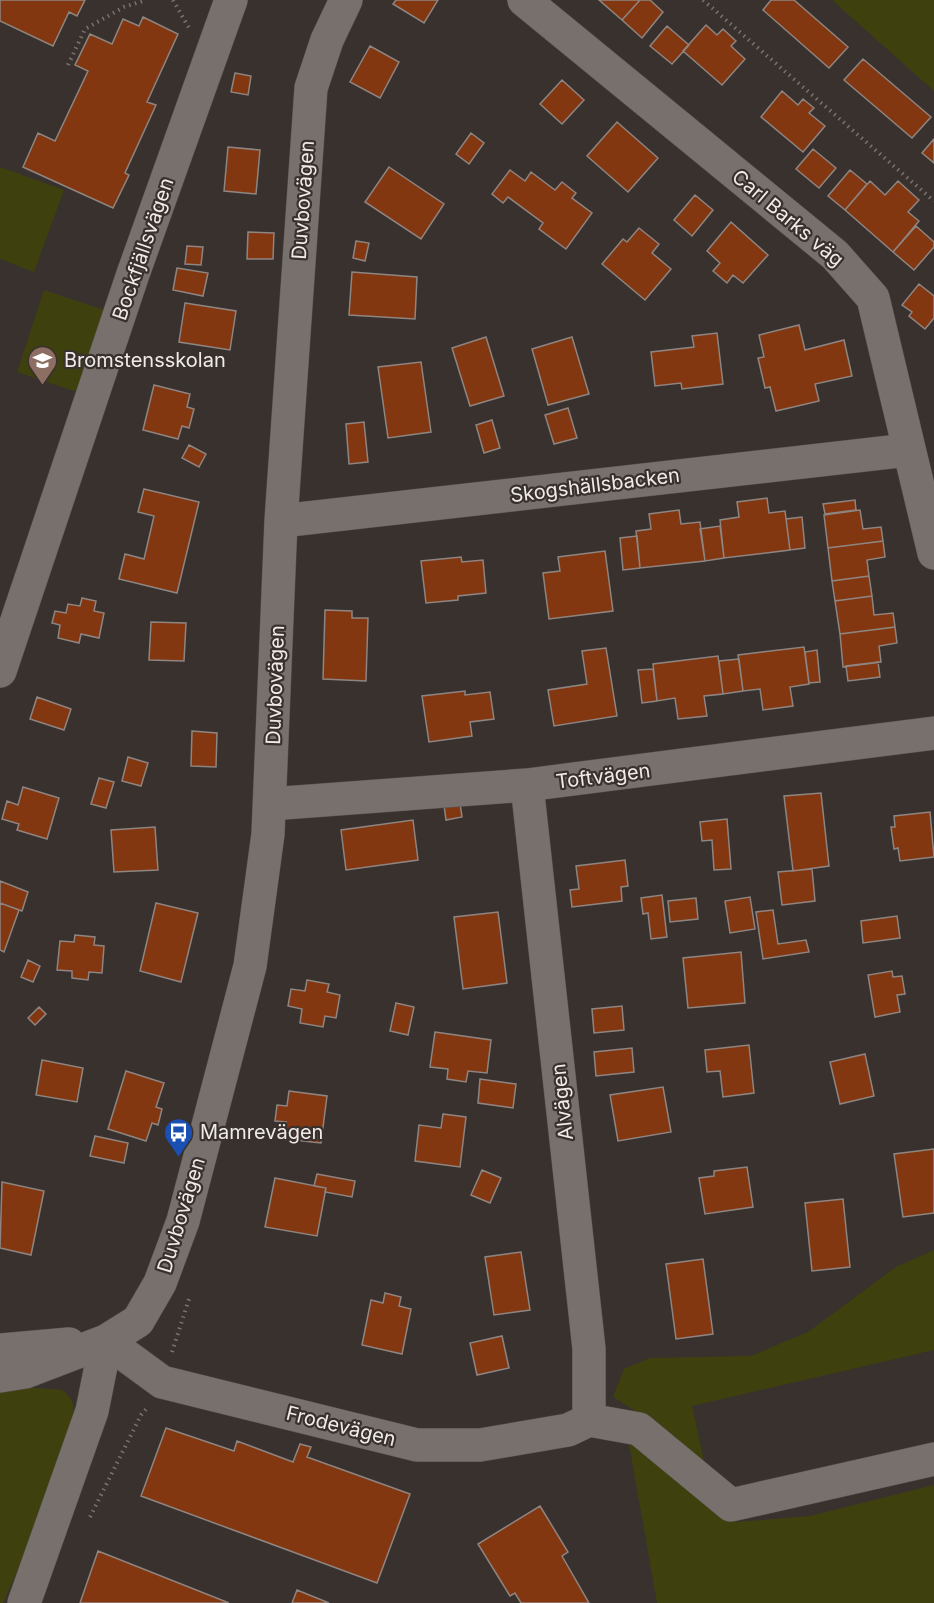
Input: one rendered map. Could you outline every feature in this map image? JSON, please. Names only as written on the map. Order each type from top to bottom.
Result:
[{"type":"street","name":"Bockfjällsvägen","points":[[0,671],[133,274],[231,0]]},
{"type":"street","name":"Duvbovägen","points":[[0,1376],[25,1372],[106,1341],[138,1321],[160,1283],[183,1221],[250,966],[270,804],[281,521],[311,88],[327,40],[346,0]]},
{"type":"street","name":"Carl Barks väg","points":[[524,0],[835,255],[873,298],[934,553]]},
{"type":"street","name":"Skogshällsbacken","points":[[281,521],[908,450]]},
{"type":"street","name":"Toftvägen","points":[[270,804],[527,785],[934,733]]},
{"type":"street","name":"Alvägen","points":[[527,785],[589,1349],[589,1420]]},
{"type":"street","name":"Duvbovägen","points":[[0,1350],[106,1341]]},
{"type":"street","name":"Frodevägen","points":[[106,1341],[162,1382],[417,1445],[480,1445],[568,1430],[589,1420]]},
{"type":"street","points":[[24,1603],[92,1411],[106,1341]]},
{"type":"street","points":[[589,1420],[639,1429],[731,1505],[934,1459]]},
{"type":"path","points":[[68,65],[85,29],[124,7],[146,0]]},
{"type":"path","points":[[703,0],[934,201]]},
{"type":"path","points":[[88,1520],[141,1415],[158,1397],[190,1295]]},
{"type":"shaded area","points":[[832,0],[934,0],[934,91]]},
{"type":"shaded area","points":[[0,167],[64,190],[34,272],[0,259]]},
{"type":"shaded area","points":[[44,290],[104,310],[77,392],[17,372]]},
{"type":"shaded area","points":[[934,1250],[934,1350],[692,1406],[706,1470],[653,1422],[613,1397],[624,1369],[650,1358],[751,1356],[808,1332],[896,1267]]},
{"type":"shaded area","points":[[0,1385],[62,1390],[72,1401],[74,1409],[72,1424],[23,1558],[3,1603],[0,1603]]},
{"type":"shaded area","points":[[628,1438],[737,1522],[810,1516],[934,1485],[934,1603],[657,1603]]},
{"type":"building","points":[[0,0],[85,0],[77,16],[69,12],[53,46],[0,21]]},
{"type":"building","points":[[396,0],[438,0],[424,23],[393,4]]},
{"type":"building","points":[[599,0],[640,0],[622,20]]},
{"type":"building","points":[[640,0],[650,0],[663,12],[642,38],[622,20]]},
{"type":"building","points":[[771,0],[794,0],[848,47],[829,68],[763,10]]},
{"type":"building","points":[[143,17],[178,34],[147,102],[156,105],[125,173],[129,175],[113,208],[23,167],[38,133],[55,141],[88,71],[75,65],[90,34],[112,44],[123,19],[139,26]]},
{"type":"building","points":[[706,25],[717,35],[723,29],[736,41],[731,46],[745,59],[722,85],[683,51]]},
{"type":"building","points":[[667,26],[689,45],[672,64],[650,46]]},
{"type":"building","points":[[370,46],[399,62],[380,98],[350,82]]},
{"type":"building","points":[[863,59],[931,117],[912,138],[844,80]]},
{"type":"building","points":[[235,73],[251,76],[248,95],[231,92]]},
{"type":"building","points":[[562,80],[584,100],[562,124],[540,104]]},
{"type":"building","points":[[782,91],[798,105],[803,99],[814,108],[809,113],[825,126],[803,152],[761,117]]},
{"type":"building","points":[[617,122],[658,158],[628,192],[587,156]]},
{"type":"building","points":[[471,133],[484,143],[469,164],[456,154]]},
{"type":"building","points":[[934,139],[934,163],[922,153]]},
{"type":"building","points":[[228,147],[260,150],[256,194],[224,191]]},
{"type":"building","points":[[813,149],[836,168],[819,188],[796,169]]},
{"type":"building","points":[[389,167],[444,204],[421,239],[365,202]]},
{"type":"building","points":[[510,170],[525,181],[531,172],[555,190],[562,182],[576,193],[572,198],[592,213],[566,249],[539,229],[543,223],[508,197],[503,203],[492,194]]},
{"type":"building","points":[[850,170],[867,184],[845,210],[828,196]]},
{"type":"building","points":[[870,181],[885,195],[898,181],[919,200],[908,212],[919,221],[893,252],[845,210]]},
{"type":"building","points":[[695,195],[713,210],[692,236],[674,220]]},
{"type":"building","points":[[731,222],[768,255],[743,283],[733,275],[727,283],[713,271],[720,263],[707,251]]},
{"type":"building","points":[[916,226],[934,242],[934,247],[914,270],[893,252]]},
{"type":"building","points":[[639,228],[659,244],[652,253],[671,269],[645,300],[602,264],[623,239],[627,242]]},
{"type":"building","points":[[248,232],[274,233],[273,259],[247,259]]},
{"type":"building","points":[[356,241],[369,243],[365,261],[353,258]]},
{"type":"building","points":[[187,246],[203,247],[201,265],[185,264]]},
{"type":"building","points":[[177,268],[208,273],[203,296],[173,290]]},
{"type":"building","points":[[352,272],[417,277],[415,319],[349,315]]},
{"type":"building","points":[[919,284],[934,296],[934,318],[925,329],[909,316],[912,312],[902,305]]},
{"type":"building","points":[[185,303],[236,311],[230,350],[179,342]]},
{"type":"building","points":[[799,325],[805,350],[844,340],[852,376],[815,384],[819,401],[776,411],[770,387],[765,388],[758,358],[764,357],[759,335]]},
{"type":"building","points":[[717,333],[723,384],[682,389],[681,383],[655,386],[651,352],[694,347],[692,336]]},
{"type":"building","points":[[486,337],[504,396],[470,406],[452,348]]},
{"type":"building","points":[[572,337],[589,394],[548,405],[532,349]]},
{"type":"building","points":[[421,362],[431,432],[388,438],[378,367]]},
{"type":"building","points":[[154,385],[190,394],[187,407],[194,409],[189,428],[182,426],[178,439],[143,430]]},
{"type":"building","points":[[568,408],[577,438],[554,444],[545,415]]},
{"type":"building","points":[[492,420],[500,448],[484,453],[476,425]]},
{"type":"building","points":[[364,422],[368,462],[349,464],[346,424]]},
{"type":"building","points":[[189,445],[206,454],[199,467],[182,458]]},
{"type":"building","points":[[144,489],[199,502],[177,593],[119,579],[125,554],[144,559],[154,516],[138,512]]},
{"type":"building","points":[[767,498],[769,513],[785,511],[790,550],[724,558],[720,520],[739,517],[737,502]]},
{"type":"building","points":[[855,500],[856,510],[825,514],[823,504]]},
{"type":"building","points":[[679,510],[681,524],[700,522],[705,561],[640,568],[636,531],[651,529],[649,514]]},
{"type":"building","points":[[860,510],[863,529],[881,527],[883,541],[828,548],[824,515]]},
{"type":"building","points":[[802,517],[805,548],[790,550],[786,519]]},
{"type":"building","points":[[720,526],[724,558],[705,561],[700,529]]},
{"type":"building","points":[[637,536],[640,568],[623,570],[620,538]]},
{"type":"building","points":[[883,541],[885,557],[867,560],[869,576],[832,581],[828,548]]},
{"type":"building","points":[[605,551],[613,611],[549,619],[543,573],[560,571],[558,557]]},
{"type":"building","points":[[461,557],[462,562],[483,560],[486,593],[458,596],[458,600],[426,603],[421,561]]},
{"type":"building","points":[[869,576],[872,596],[835,601],[832,581]]},
{"type":"building","points":[[872,596],[874,615],[893,613],[895,627],[840,634],[835,601]]},
{"type":"building","points":[[82,598],[96,601],[94,611],[104,613],[99,638],[81,634],[79,643],[58,638],[60,625],[52,623],[55,611],[66,613],[68,604],[80,606]]},
{"type":"building","points":[[325,610],[352,611],[352,618],[368,618],[366,681],[323,679]]},
{"type":"building","points":[[151,622],[186,623],[184,661],[149,660]]},
{"type":"building","points":[[895,627],[897,643],[879,646],[881,662],[843,667],[840,634]]},
{"type":"building","points":[[804,647],[809,684],[790,687],[793,706],[763,710],[760,689],[743,691],[738,655]]},
{"type":"building","points":[[606,648],[617,716],[554,726],[548,690],[587,684],[582,651]]},
{"type":"building","points":[[817,650],[820,682],[809,683],[805,652]]},
{"type":"building","points":[[718,656],[723,694],[704,696],[707,716],[678,719],[675,698],[657,701],[653,664]]},
{"type":"building","points":[[739,659],[743,691],[723,694],[719,661]]},
{"type":"building","points":[[878,662],[880,677],[848,681],[846,666]]},
{"type":"building","points":[[653,669],[657,701],[642,703],[638,670]]},
{"type":"building","points":[[465,691],[465,695],[490,692],[494,719],[470,722],[472,736],[429,742],[422,696]]},
{"type":"building","points":[[37,697],[71,709],[64,730],[30,719]]},
{"type":"building","points":[[192,731],[217,733],[216,767],[191,766]]},
{"type":"building","points":[[128,757],[148,763],[141,786],[122,781]]},
{"type":"building","points":[[99,778],[114,782],[106,808],[91,804]]},
{"type":"building","points":[[23,787],[59,798],[47,839],[17,830],[19,824],[2,819],[7,801],[18,805]]},
{"type":"building","points":[[821,793],[829,866],[793,871],[784,796]]},
{"type":"building","points":[[460,803],[462,817],[446,820],[444,805]]},
{"type":"building","points":[[930,812],[934,857],[900,861],[898,848],[894,849],[891,827],[895,827],[894,816]]},
{"type":"building","points":[[727,819],[731,869],[714,870],[712,840],[702,841],[700,822]]},
{"type":"building","points":[[413,820],[418,860],[346,870],[341,830]]},
{"type":"building","points":[[155,827],[158,870],[114,872],[111,830]]},
{"type":"building","points":[[625,860],[628,886],[621,887],[622,901],[572,907],[570,890],[579,889],[576,866]]},
{"type":"building","points":[[812,869],[815,901],[782,905],[778,872]]},
{"type":"building","points":[[0,881],[28,892],[22,911],[0,903]]},
{"type":"building","points":[[662,895],[667,937],[651,939],[648,913],[643,914],[641,898]]},
{"type":"building","points":[[750,897],[755,929],[730,933],[725,901]]},
{"type":"building","points":[[696,898],[698,919],[670,922],[668,901]]},
{"type":"building","points":[[0,903],[19,910],[4,952],[0,950]]},
{"type":"building","points":[[156,903],[198,913],[181,982],[140,971]]},
{"type":"building","points":[[773,910],[778,944],[806,940],[809,952],[763,959],[756,912]]},
{"type":"building","points":[[498,912],[507,983],[463,989],[454,917]]},
{"type":"building","points":[[897,916],[900,938],[863,943],[861,921]]},
{"type":"building","points":[[75,935],[95,937],[94,945],[104,946],[102,973],[89,972],[88,980],[72,978],[72,971],[57,970],[60,941],[74,942]]},
{"type":"building","points":[[741,952],[745,1003],[688,1008],[683,958]]},
{"type":"building","points":[[28,960],[40,966],[33,982],[21,977]]},
{"type":"building","points":[[892,971],[893,977],[902,976],[905,994],[897,995],[900,1012],[875,1017],[868,975]]},
{"type":"building","points":[[307,980],[329,984],[327,992],[340,995],[336,1018],[325,1016],[323,1027],[300,1023],[302,1009],[288,1006],[291,989],[305,991]]},
{"type":"building","points":[[396,1003],[414,1007],[408,1035],[390,1031]]},
{"type":"building","points":[[622,1006],[624,1030],[594,1033],[592,1009]]},
{"type":"building","points":[[39,1007],[46,1014],[35,1025],[28,1018]]},
{"type":"building","points":[[435,1032],[491,1040],[487,1073],[468,1071],[466,1082],[447,1079],[448,1069],[430,1067]]},
{"type":"building","points":[[749,1045],[754,1093],[723,1097],[720,1071],[707,1072],[705,1050]]},
{"type":"building","points":[[632,1048],[634,1072],[596,1076],[594,1052]]},
{"type":"building","points":[[865,1054],[874,1096],[840,1104],[830,1062]]},
{"type":"building","points":[[42,1060],[83,1068],[77,1102],[36,1095]]},
{"type":"building","points":[[126,1071],[164,1083],[156,1107],[162,1109],[158,1125],[152,1123],[146,1141],[108,1129]]},
{"type":"building","points":[[480,1079],[516,1084],[513,1108],[478,1103]]},
{"type":"building","points":[[663,1087],[671,1132],[618,1141],[610,1095]]},
{"type":"building","points":[[289,1091],[327,1096],[321,1143],[284,1139],[286,1122],[275,1121],[277,1105],[287,1106]]},
{"type":"building","points":[[443,1114],[466,1117],[460,1167],[415,1161],[419,1125],[441,1128]]},
{"type":"building","points":[[95,1136],[128,1143],[124,1163],[90,1156]]},
{"type":"building","points":[[934,1149],[934,1213],[903,1217],[894,1154]]},
{"type":"building","points":[[747,1167],[753,1207],[705,1214],[699,1178],[714,1176],[714,1171]]},
{"type":"building","points":[[482,1170],[501,1178],[490,1203],[471,1195]]},
{"type":"building","points":[[317,1174],[355,1181],[352,1197],[325,1192],[326,1188],[314,1186]]},
{"type":"building","points":[[275,1178],[326,1188],[317,1236],[265,1227]]},
{"type":"building","points":[[2,1182],[44,1191],[31,1255],[0,1248]]},
{"type":"building","points":[[843,1199],[850,1267],[812,1271],[805,1203]]},
{"type":"building","points":[[521,1252],[530,1310],[494,1315],[485,1257]]},
{"type":"building","points":[[703,1259],[713,1334],[676,1339],[666,1264]]},
{"type":"building","points":[[385,1293],[401,1297],[399,1306],[411,1309],[402,1354],[362,1345],[371,1300],[383,1303]]},
{"type":"building","points":[[502,1336],[509,1368],[477,1375],[470,1343]]},
{"type":"building","points":[[166,1428],[234,1451],[237,1441],[293,1462],[300,1444],[311,1447],[307,1457],[410,1494],[377,1583],[141,1496]]},
{"type":"building","points":[[540,1506],[568,1552],[562,1556],[589,1603],[521,1603],[515,1593],[510,1596],[478,1544]]},
{"type":"building","points":[[98,1551],[229,1603],[80,1603]]},
{"type":"building","points":[[297,1590],[329,1603],[292,1603]]},
{"type":"place","name":"Bromstensskolan","points":[[43,386]]},
{"type":"place","name":"Mamrevägen","points":[[179,1158]]}]
